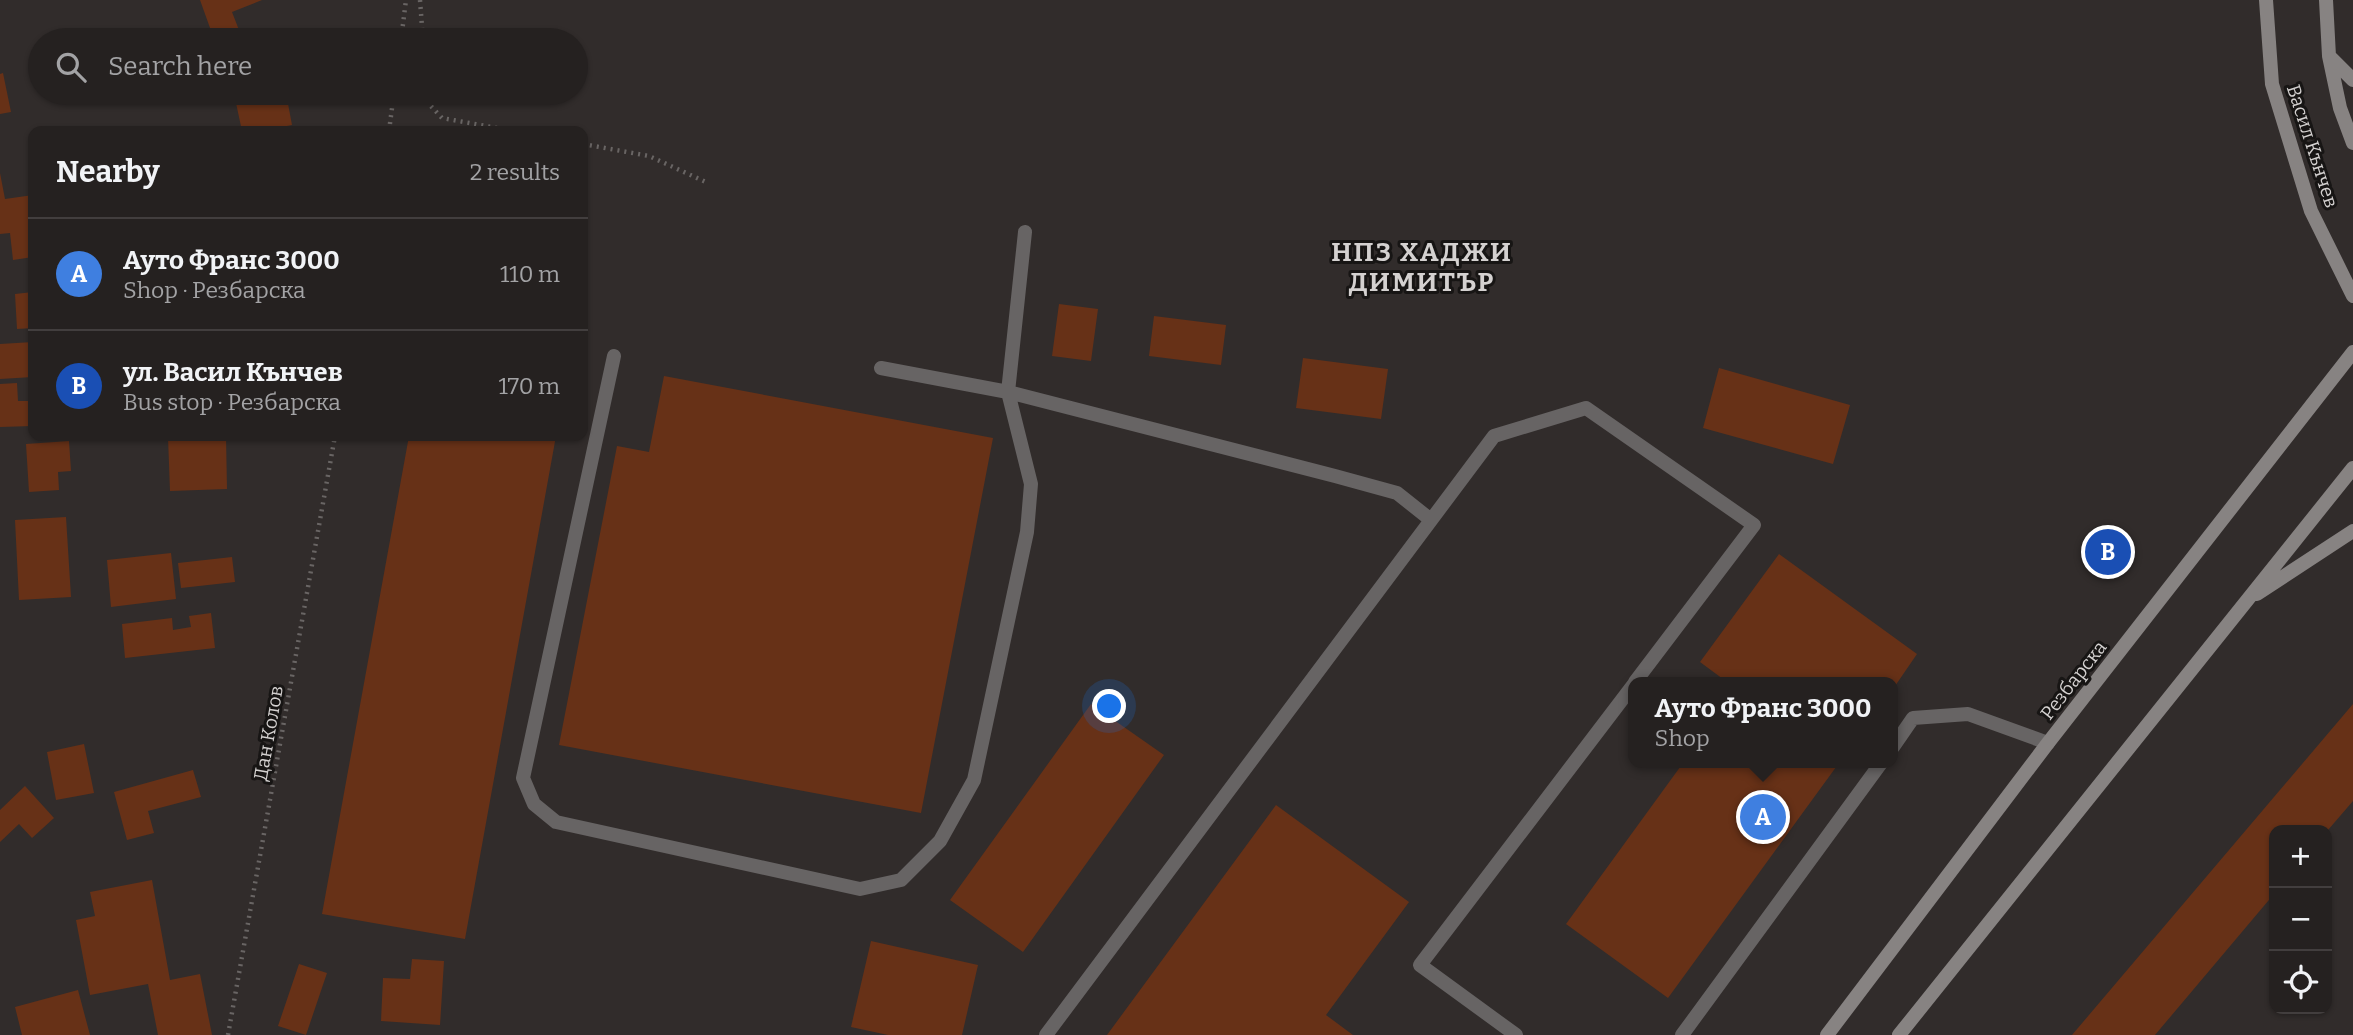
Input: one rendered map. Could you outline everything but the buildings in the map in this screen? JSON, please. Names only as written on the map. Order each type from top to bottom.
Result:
[{"type":"street","name":"Васил Кънчев","points":[[2266,0],[2272,84],[2311,211],[2353,296]]},
{"type":"street","name":"Васил Кънчев","points":[[2326,0],[2329,56],[2340,108],[2353,143]]},
{"type":"street","points":[[2329,56],[2353,80]]},
{"type":"street","name":"Резбарска","points":[[1827,1035],[2048,744],[2353,352]]},
{"type":"street","points":[[1899,1035],[2353,468]]},
{"type":"street","points":[[2244,603],[2353,531]]},
{"type":"lane","points":[[614,356],[523,778],[534,804],[556,822],[860,890],[901,880],[940,842],[974,780],[1027,532],[1031,484],[1008,392],[1025,232]]},
{"type":"lane","points":[[881,368],[1008,392],[1397,493],[1432,520]]},
{"type":"lane","points":[[1046,1035],[1494,436],[1586,408],[1754,525],[1639,677]]},
{"type":"lane","points":[[1516,1035],[1420,965],[1628,691]]},
{"type":"lane","points":[[1898,739],[1913,718],[1968,714],[2048,744]]},
{"type":"lane","points":[[1682,1035],[1877,768]]},
{"type":"path","points":[[402,28],[406,0]]},
{"type":"path","points":[[420,0],[422,28]]},
{"type":"path","points":[[390,126],[392,105]]},
{"type":"path","points":[[430,105],[442,118],[486,126]]},
{"type":"path","points":[[588,145],[649,156],[708,183]]},
{"type":"path","name":"Дан Колов","points":[[228,1035],[334,441]]},
{"type":"place","name":"ул. Васил Кънчев","points":[[2108,552]]},
{"type":"place","name":"Ауто Франс 3000","points":[[1763,817]]},
{"type":"district","name":"НПЗ ХАДЖИ ДИМИТЪР","points":[[1422,267]]}]
